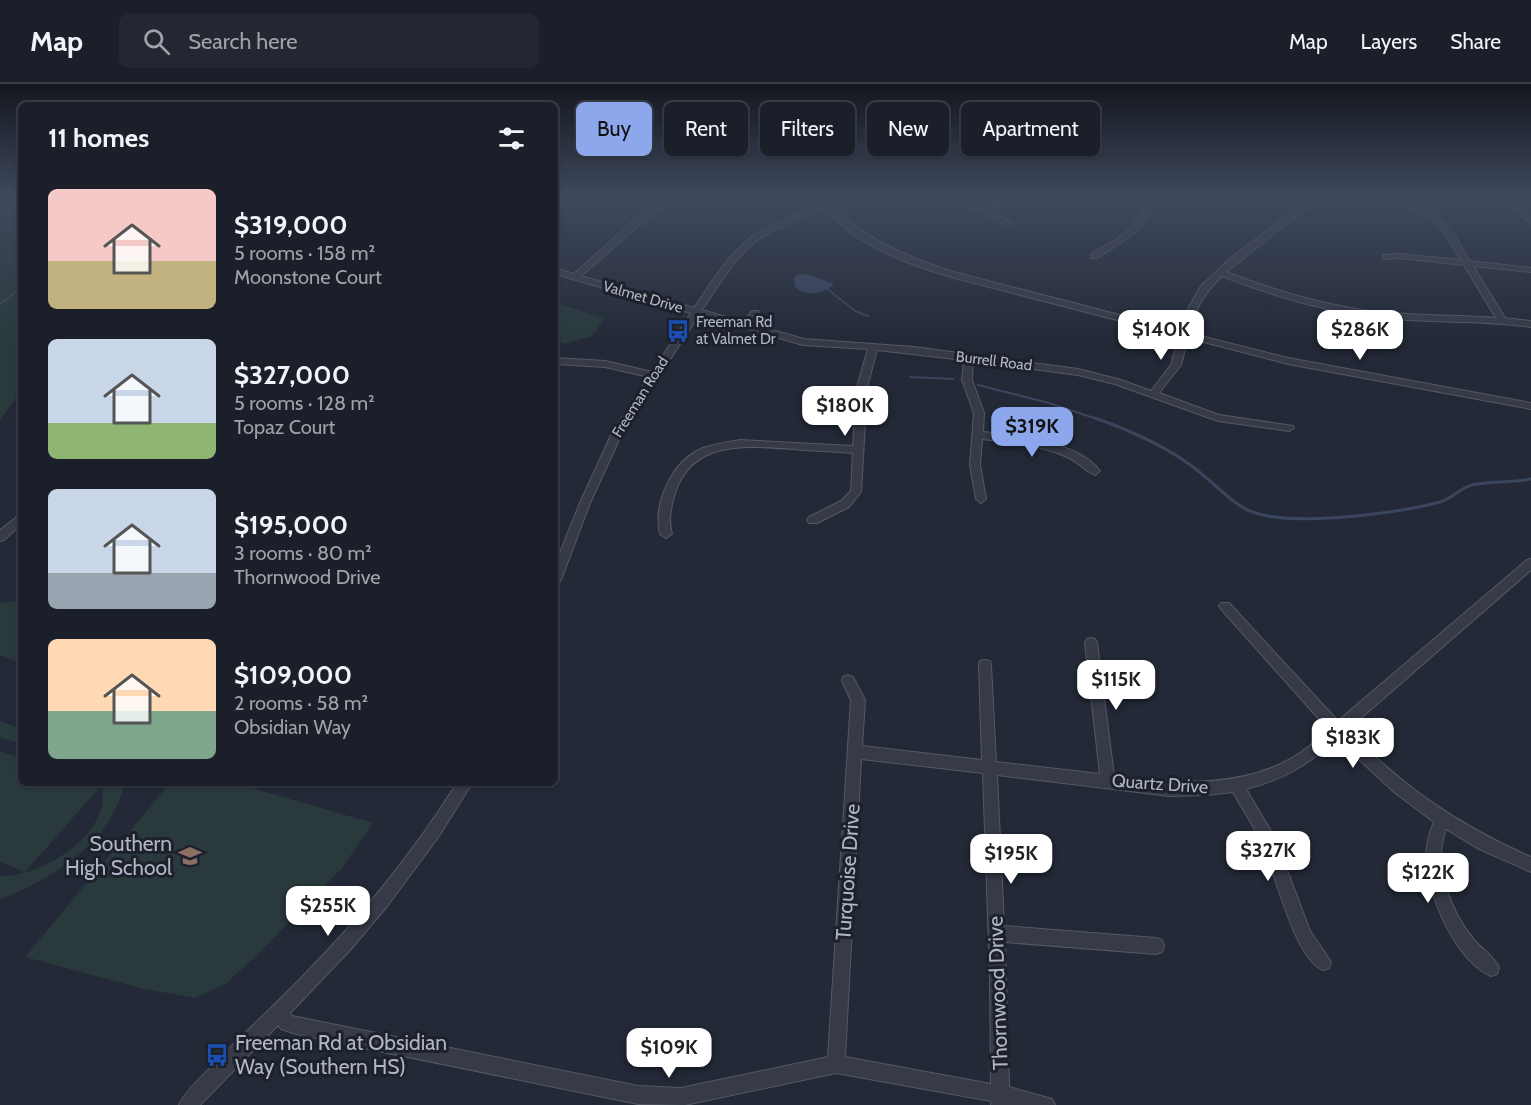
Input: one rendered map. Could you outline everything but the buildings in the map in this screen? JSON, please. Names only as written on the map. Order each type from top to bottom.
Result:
[{"type":"street","points":[[574,277],[609,246]]},
{"type":"street","name":"Freeman Road","points":[[558,573],[602,464],[618,431],[696,312],[747,246]]},
{"type":"street","points":[[878,246],[920,264],[1288,361],[1531,406]]},
{"type":"street","points":[[1094,256],[1109,246]]},
{"type":"street","points":[[1153,395],[1176,365],[1196,298],[1220,272],[1254,246]]},
{"type":"street","points":[[1457,246],[1501,319]]},
{"type":"street","points":[[1386,257],[1467,262],[1531,270]]},
{"type":"street","name":"Valmet Drive","points":[[558,272],[696,312]]},
{"type":"street","points":[[1220,272],[1279,294],[1365,313],[1408,317],[1501,319],[1531,324]]},
{"type":"street","name":"Burrell Road","points":[[696,312],[803,342],[969,357],[1091,374],[1218,418],[1289,428]]},
{"type":"street","points":[[745,326],[755,313]]},
{"type":"street","points":[[813,520],[854,497],[858,482],[862,387],[873,347]]},
{"type":"street","points":[[969,357],[967,380],[979,413],[975,478],[981,499]]},
{"type":"street","points":[[558,361],[605,364],[653,375]]},
{"type":"street","points":[[978,435],[1043,446],[1082,461],[1095,471]]},
{"type":"street","points":[[666,534],[662,520],[674,483],[682,469],[706,450],[736,443],[859,450]]},
{"type":"street","points":[[0,537],[18,521]]},
{"type":"street","name":"Quartz Drive","points":[[856,752],[1186,789],[1237,786],[1284,771],[1306,757],[1531,563]]},
{"type":"street","points":[[1226,606],[1380,773],[1442,821],[1478,842],[1531,865]]},
{"type":"street","points":[[1091,643],[1108,781]]},
{"type":"street","name":"Thornwood Drive","points":[[985,665],[1000,1099]]},
{"type":"street","name":"Turquoise Drive","points":[[836,1064],[858,700],[848,681]]},
{"type":"street","points":[[188,1105],[230,1059],[325,966],[376,908],[463,786]]},
{"type":"street","points":[[1237,786],[1270,843],[1304,936],[1323,962]]},
{"type":"street","points":[[1442,821],[1434,833],[1432,847],[1434,869],[1441,892],[1462,936],[1478,959],[1491,968]]},
{"type":"street","points":[[996,933],[1156,946]]},
{"type":"street","points":[[278,1012],[287,1023],[300,1028],[638,1095],[681,1097],[836,1064],[1000,1099],[1046,1105]]},
{"type":"shaded area","points":[[0,246],[18,246],[18,395],[0,420]]},
{"type":"shaded area","points":[[558,304],[605,318],[592,336],[564,344],[558,341]]},
{"type":"shaded area","points":[[18,600],[18,662],[0,655],[0,603]]},
{"type":"shaded area","points":[[0,721],[18,728],[18,743],[0,737]]},
{"type":"shaded area","points":[[0,751],[18,757],[18,786],[100,787],[25,872],[0,862]]},
{"type":"shaded area","points":[[101,786],[124,786],[117,805],[106,824],[78,855],[43,879],[3,899],[0,898],[0,876],[17,875],[35,869],[72,849],[97,818],[103,801]]},
{"type":"shaded area","points":[[168,786],[245,786],[373,823],[342,868],[258,954],[227,983],[195,998],[144,989],[25,957]]},
{"type":"water","points":[[808,274],[834,285],[824,291],[814,293],[795,287],[794,279],[797,275]]},
{"type":"waterway","points":[[826,288],[855,311],[868,316]]},
{"type":"waterway","points":[[0,304],[18,290]]},
{"type":"waterway","points":[[910,377],[953,379]]},
{"type":"waterway","points":[[978,385],[1049,403],[1100,420]]},
{"type":"waterway","points":[[1095,418],[1158,445],[1200,472],[1243,508],[1268,516],[1317,519],[1372,514],[1440,502],[1472,485],[1531,479]]},
{"type":"place","name":"Freeman Rd at Valmet Dr","points":[[678,331]]},
{"type":"place","name":"Southern High School","points":[[190,856]]},
{"type":"place","name":"Freeman Rd at Obsidian Way (Southern HS)","points":[[217,1055]]}]
